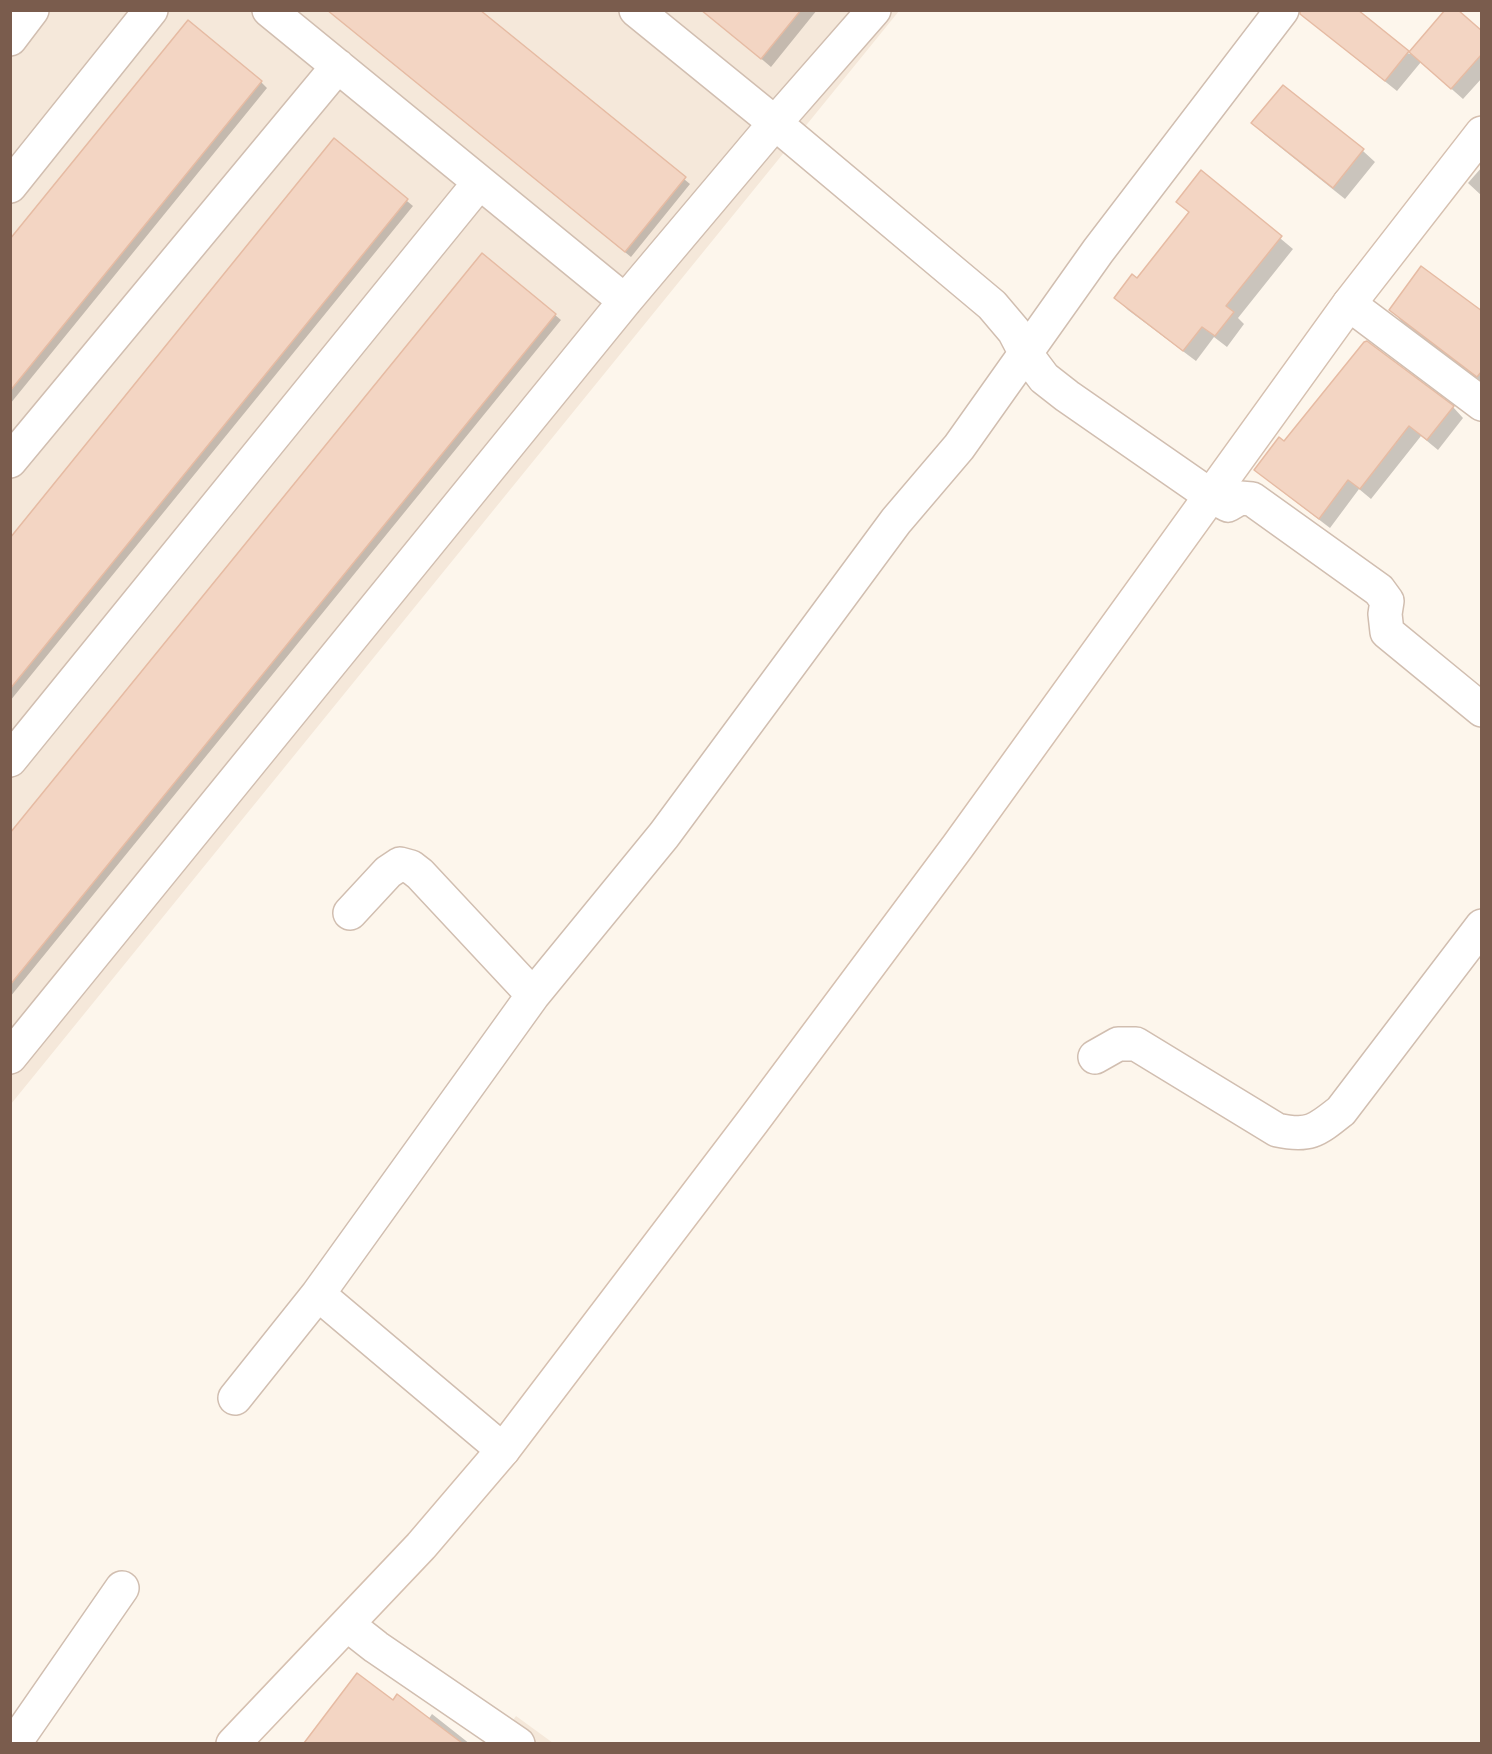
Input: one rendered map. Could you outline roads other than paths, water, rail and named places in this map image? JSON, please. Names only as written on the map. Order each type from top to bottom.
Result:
[{"type":"street","points":[[10,39],[32,10]]},
{"type":"street","points":[[10,186],[152,10]]},
{"type":"street","points":[[269,10],[625,301]]},
{"type":"street","points":[[636,10],[992,305],[1014,331],[1026,354],[1044,378],[1067,396],[1211,496],[1228,505],[1240,498],[1252,499],[1379,590],[1387,601],[1386,632],[1482,710]]},
{"type":"street","points":[[10,1057],[625,301],[874,10]]},
{"type":"street","points":[[235,1398],[318,1294],[533,995],[664,835],[896,521],[959,447],[1098,251],[1282,10]]},
{"type":"street","points":[[10,461],[338,66]]},
{"type":"street","points":[[233,1743],[360,1634],[457,1506],[503,1450],[746,1131],[958,846],[1211,496],[1371,321],[1482,133]]},
{"type":"street","points":[[10,760],[479,183]]},
{"type":"street","points":[[1371,321],[1482,404]]},
{"type":"street","points":[[350,913],[388,872],[400,864],[411,867],[533,995]]},
{"type":"street","points":[[1095,1057],[1118,1044],[1136,1044],[1277,1130],[1296,1134],[1318,1129],[1341,1111],[1482,926]]},
{"type":"street","points":[[318,1294],[503,1450]]},
{"type":"street","points":[[14,1743],[122,1588]]},
{"type":"street","points":[[360,1634],[518,1743]]}]
